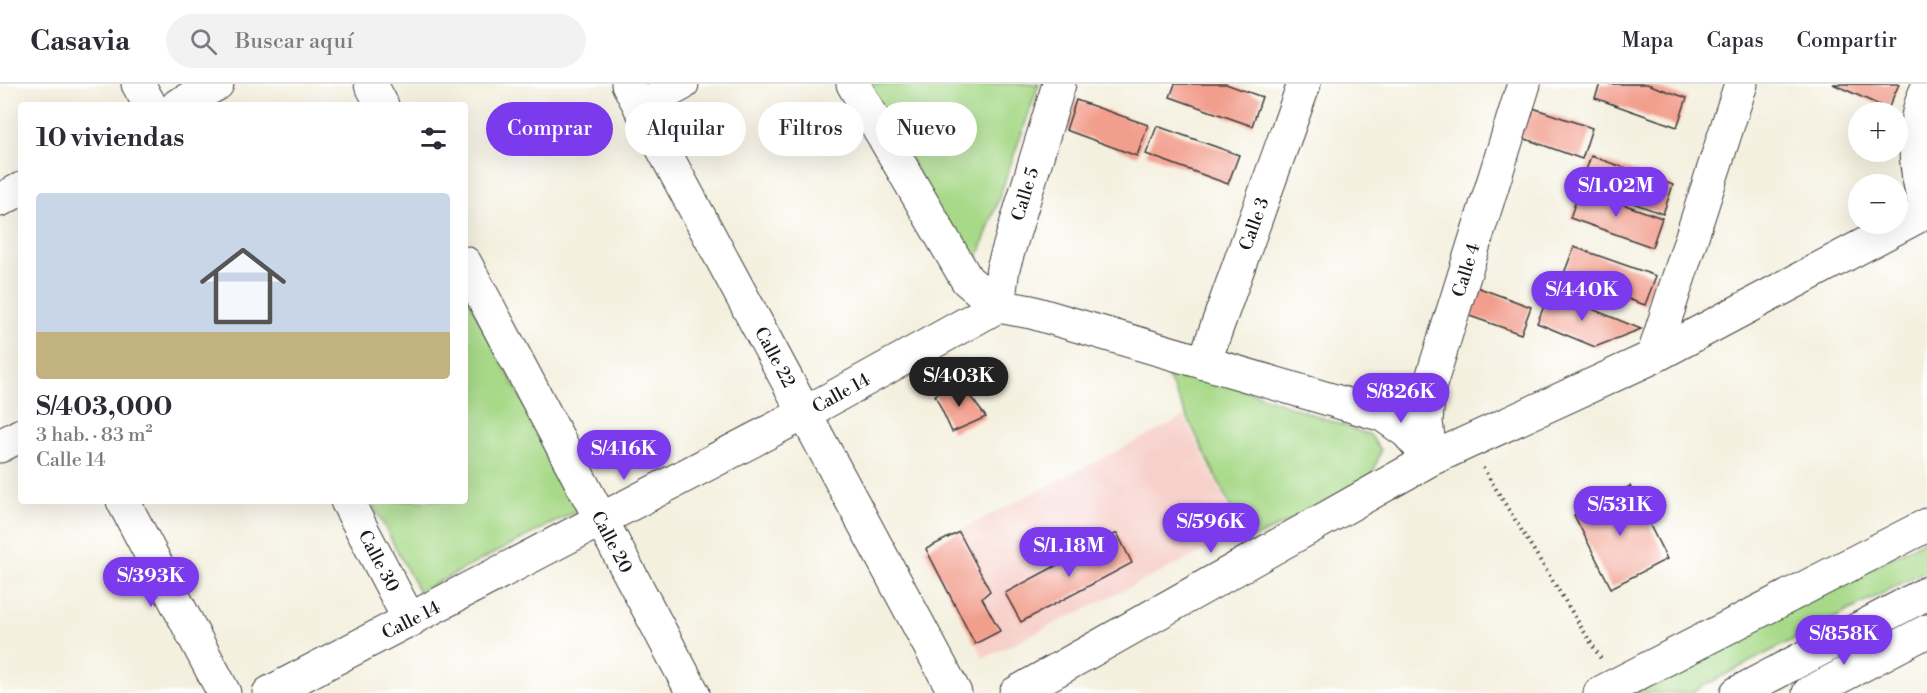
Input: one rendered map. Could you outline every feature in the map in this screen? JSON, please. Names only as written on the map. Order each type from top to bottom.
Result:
[{"type":"street","points":[[138,84],[148,102]]},
{"type":"street","points":[[184,102],[217,84]]},
{"type":"street","points":[[371,84],[380,102]]},
{"type":"street","points":[[634,95],[682,84]]},
{"type":"street","points":[[853,84],[967,280],[998,306],[1031,312],[1383,415],[1407,432],[1431,459]]},
{"type":"street","name":"Calle 5","points":[[998,306],[1003,268],[1059,84]]},
{"type":"street","name":"Calle 3","points":[[1204,363],[1304,84]]},
{"type":"street","name":"Calle 4","points":[[1431,459],[1426,422],[1429,388],[1524,84]]},
{"type":"street","points":[[1653,357],[1741,84]]},
{"type":"street","points":[[1016,693],[1431,459],[1653,357],[1927,212],[1915,158],[1923,98],[1927,89]]},
{"type":"street","name":"Calle 22","points":[[634,95],[955,693]]},
{"type":"street","points":[[0,200],[18,191]]},
{"type":"street","name":"Calle 20","points":[[468,269],[693,693]]},
{"type":"street","name":"Calle 14","points":[[269,693],[602,521],[805,413],[998,306]]},
{"type":"street","points":[[0,446],[18,437]]},
{"type":"street","points":[[125,504],[224,693]]},
{"type":"street","name":"Calle 30","points":[[349,504],[410,621]]},
{"type":"street","points":[[1608,689],[1927,525]]},
{"type":"street","points":[[1737,693],[1927,593]]},
{"type":"street","points":[[1809,693],[1927,632]]},
{"type":"path","points":[[1467,442],[1608,689]]},
{"type":"shaded area","points":[[1184,417],[1241,533],[984,658],[923,549]]},
{"type":"green space","points":[[869,84],[1039,84],[972,274],[908,156],[977,156],[977,102],[879,102]]},
{"type":"green space","points":[[468,299],[580,509],[419,592],[373,504],[468,504]]},
{"type":"green space","points":[[1164,361],[1370,435],[1381,450],[1369,485],[1247,541],[1168,377]]},
{"type":"green space","points":[[1927,539],[1927,570],[1690,693],[1633,693]]},
{"type":"building","points":[[1175,84],[1226,84],[1262,97],[1252,126],[1170,97]]},
{"type":"building","points":[[1600,84],[1647,84],[1687,98],[1677,127],[1595,98]]},
{"type":"building","points":[[1833,84],[1899,84],[1891,102],[1873,102]]},
{"type":"building","points":[[1076,100],[1148,125],[1137,156],[1066,130]]},
{"type":"building","points":[[1527,106],[1592,128],[1582,159],[1517,136]]},
{"type":"building","points":[[1157,126],[1239,155],[1228,184],[1146,154]]},
{"type":"building","points":[[1591,156],[1673,185],[1663,214],[1581,184]]},
{"type":"building","points":[[1580,189],[1662,218],[1652,247],[1570,218]]},
{"type":"building","points":[[1574,247],[1656,276],[1645,305],[1563,276]]},
{"type":"building","points":[[1471,285],[1531,307],[1521,334],[1461,313]]},
{"type":"building","points":[[1550,292],[1641,329],[1595,347],[1537,323]]},
{"type":"building","points":[[960,383],[986,417],[952,432],[935,395]]},
{"type":"building","points":[[1630,486],[1667,559],[1611,588],[1574,515]]},
{"type":"building","points":[[959,532],[990,591],[982,598],[1000,631],[975,644],[926,549]]},
{"type":"building","points":[[1117,533],[1132,563],[1021,622],[1005,593]]}]
